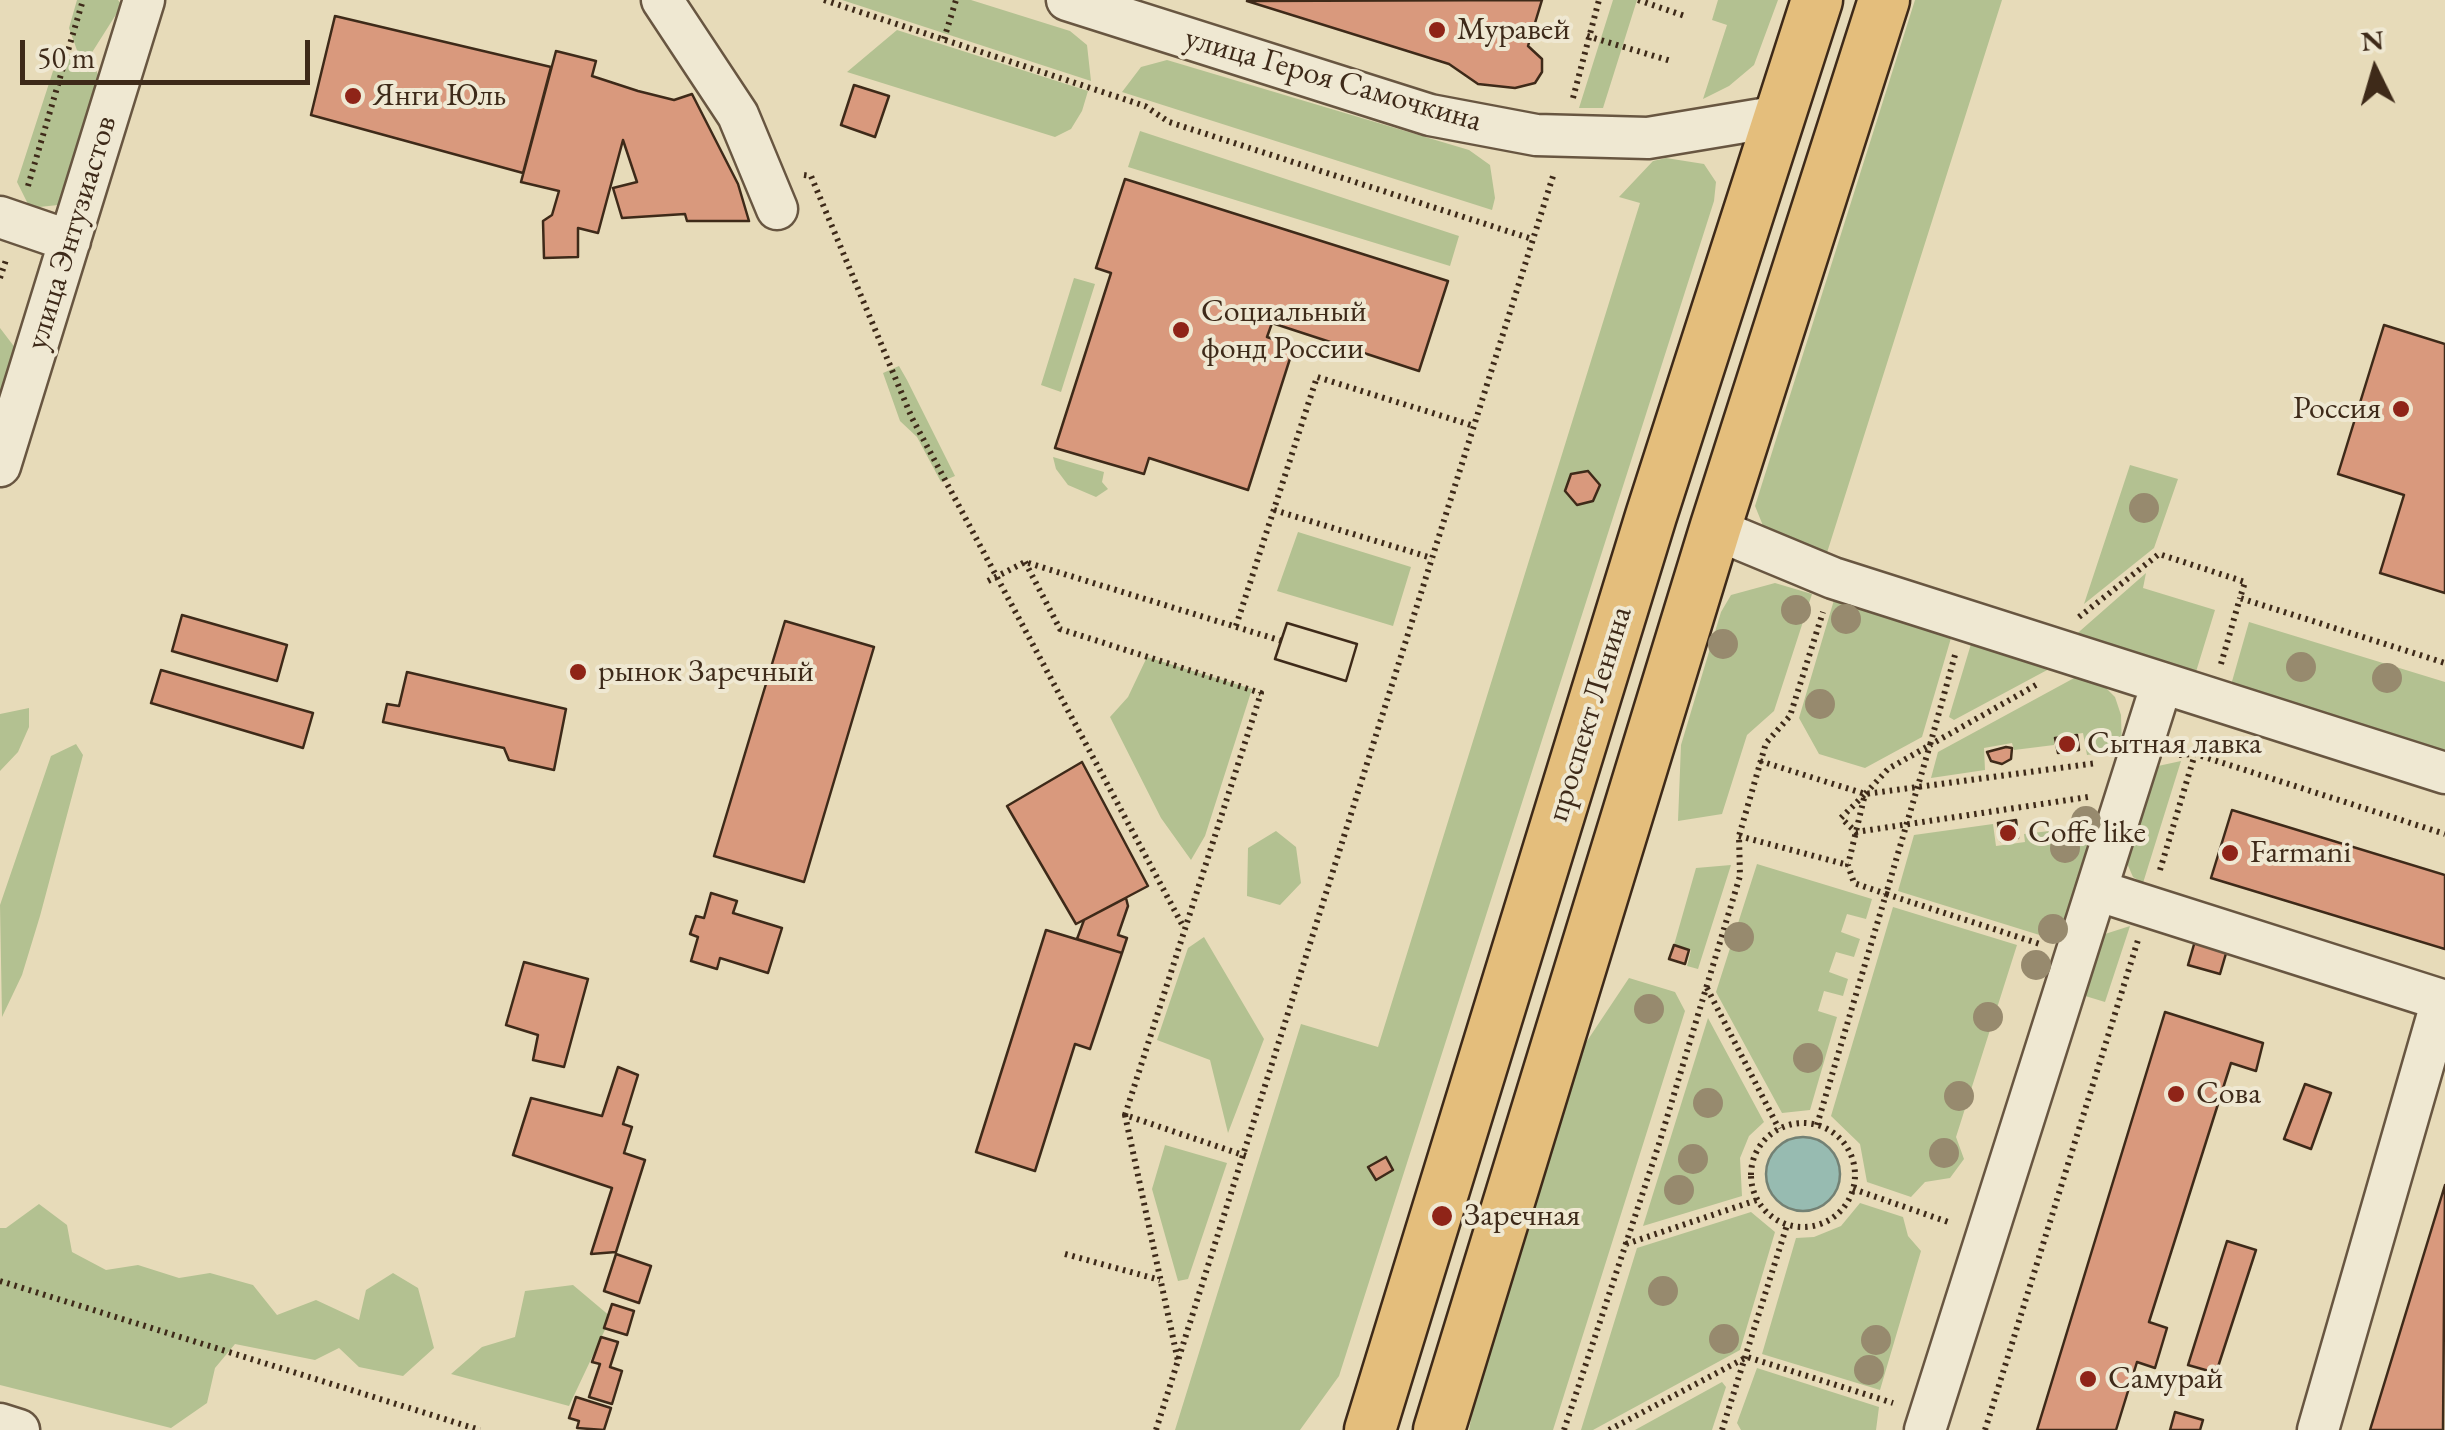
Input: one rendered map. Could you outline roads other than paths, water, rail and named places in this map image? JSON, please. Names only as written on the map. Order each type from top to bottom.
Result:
[{"type":"main road","name":"проспект Ленина","points":[[1370,1430],[1645,535],[1817,0]]},
{"type":"main road","name":"проспект Ленина","points":[[1439,1430],[1715,529],[1884,0]]},
{"type":"street","name":"улица Энтузиастов","points":[[0,466],[144,0]]},
{"type":"street","points":[[662,0],[738,115],[777,209]]},
{"type":"street","name":"улица Героя Самочкина","points":[[1092,4],[1430,115],[1564,138],[1648,138],[1780,116]]},
{"type":"street","points":[[8,220],[70,241]]},
{"type":"street","points":[[1715,529],[1834,578],[2445,773]]},
{"type":"street","points":[[1928,1422],[2162,683]]},
{"type":"street","points":[[2099,890],[2443,1000],[2318,1430]]},
{"type":"street","points":[[0,1424],[19,1430]]},
{"type":"water","points":[[1803,1137],[1829,1148],[1840,1174],[1829,1200],[1803,1211],[1777,1200],[1766,1174],[1777,1148]]},
{"type":"place","name":"Муравей","points":[[1437,30]]},
{"type":"place","name":"Янги Юль","points":[[353,96]]},
{"type":"place","name":"Социальный фонд России","points":[[1181,330]]},
{"type":"place","name":"Россия","points":[[2401,409]]},
{"type":"place","name":"рынок Заречный","points":[[578,672]]},
{"type":"place","name":"Сытная лавка","points":[[2067,744]]},
{"type":"place","name":"Coffe like","points":[[2008,833]]},
{"type":"place","name":"Farmani","points":[[2230,853]]},
{"type":"place","name":"Сова","points":[[2176,1094]]},
{"type":"place","name":"Заречная","points":[[1442,1216]]},
{"type":"place","name":"Самурай","points":[[2088,1379]]}]
